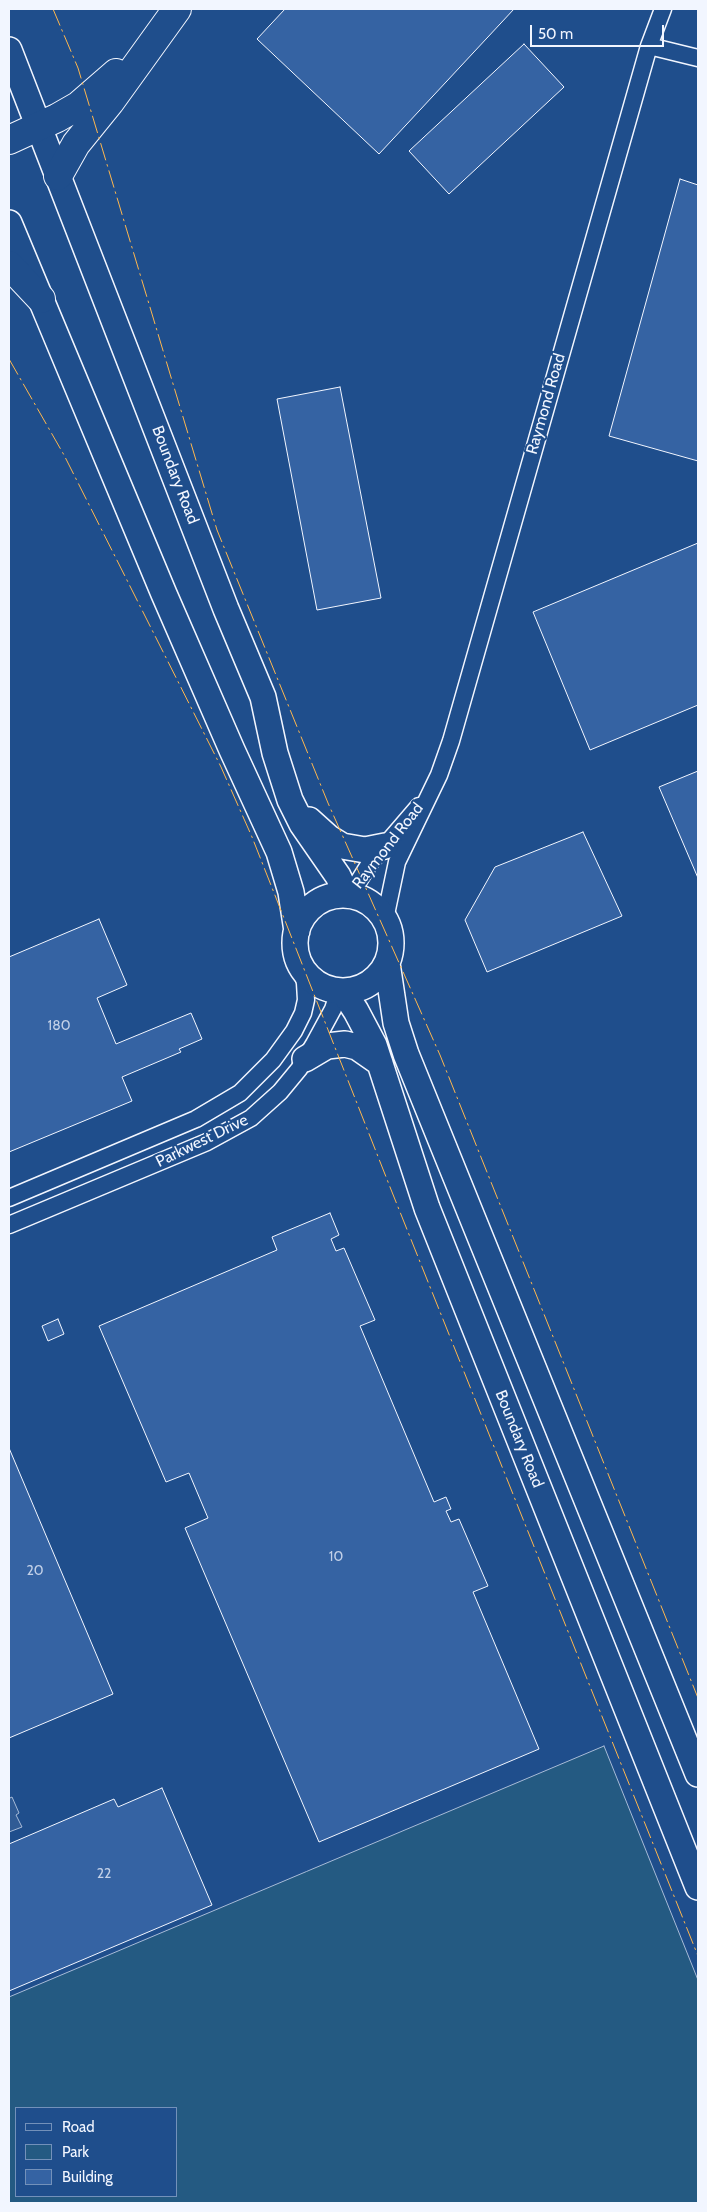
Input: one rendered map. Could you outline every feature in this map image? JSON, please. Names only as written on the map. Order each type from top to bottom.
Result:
[{"type":"highway","points":[[9,140],[64,115],[91,96],[172,14]]},
{"type":"highway","points":[[58,176],[76,144],[110,102],[172,14]]},
{"type":"highway","points":[[9,265],[41,299]]},
{"type":"main road","name":"Boundary Road","points":[[9,50],[226,609],[263,697],[275,753],[290,800],[302,824],[338,876],[348,895]]},
{"type":"main road","points":[[9,222],[164,594],[279,852],[291,892],[297,931],[296,949],[301,965],[309,976],[320,985],[341,991],[354,990],[368,984],[380,975],[387,963],[392,941],[385,919],[370,902],[348,895],[328,897],[319,901],[305,914],[297,931]]},
{"type":"main road","points":[[290,800],[329,838],[342,846],[366,850],[384,846]]},
{"type":"main road","points":[[387,963],[396,1023],[409,1062],[698,1774]]},
{"type":"main road","name":"Boundary Road","points":[[341,991],[370,1037],[427,1208],[698,1887]]},
{"type":"main road","points":[[305,1058],[327,1046],[345,1044],[357,1047],[380,1063]]},
{"type":"street","name":"Raymond Road","points":[[385,919],[397,862],[438,775],[451,741],[649,46],[663,9]]},
{"type":"street","points":[[649,46],[698,58]]},
{"type":"street","name":"Raymond Road","points":[[348,895],[384,846],[426,798]]},
{"type":"street","name":"Parkwest Drive","points":[[9,1198],[196,1119],[240,1092],[273,1060],[294,1030],[303,1013],[306,1000],[301,965]]},
{"type":"street","name":"Parkwest Drive","points":[[9,1225],[207,1142],[251,1118],[280,1092],[305,1058],[341,991]]},
{"type":"green space","points":[[604,1746],[698,1980],[698,2203],[9,2203],[9,1997]]},
{"type":"shaded area","points":[[9,1796],[10,1798],[12,1797],[19,1813],[16,1815],[22,1827],[9,1832]]},
{"type":"building","points":[[285,9],[514,9],[379,154],[257,39]]},
{"type":"building","points":[[524,44],[564,87],[449,194],[409,151]]},
{"type":"building","points":[[680,179],[698,185],[698,461],[609,436]]},
{"type":"building","points":[[340,387],[381,598],[317,610],[277,399]]},
{"type":"building","points":[[698,543],[698,705],[590,750],[533,612]]},
{"type":"building","points":[[698,771],[698,878],[659,787]]},
{"type":"building","points":[[583,832],[622,916],[487,972],[465,920],[495,867]]},
{"type":"building","points":[[99,919],[127,985],[97,998],[116,1044],[191,1013],[202,1039],[179,1049],[181,1052],[122,1077],[132,1101],[9,1152],[9,957]]},
{"type":"building","points":[[330,1213],[339,1235],[331,1239],[336,1251],[344,1248],[375,1320],[360,1326],[434,1502],[446,1497],[451,1509],[446,1511],[451,1522],[459,1519],[488,1586],[473,1592],[539,1749],[319,1842],[185,1528],[208,1518],[189,1473],[166,1482],[99,1326],[277,1250],[272,1237]]},
{"type":"building","points":[[58,1319],[64,1334],[48,1341],[42,1326]]},
{"type":"building","points":[[9,1448],[113,1694],[9,1738]]},
{"type":"building","points":[[162,1788],[212,1905],[9,1991],[9,1844],[114,1799],[118,1807]]},
{"type":"power","points":[[53,9],[78,68],[217,530],[328,803],[440,1055],[698,1698]]},
{"type":"power","points":[[9,359],[64,455],[221,767],[252,837],[698,1956]]}]
